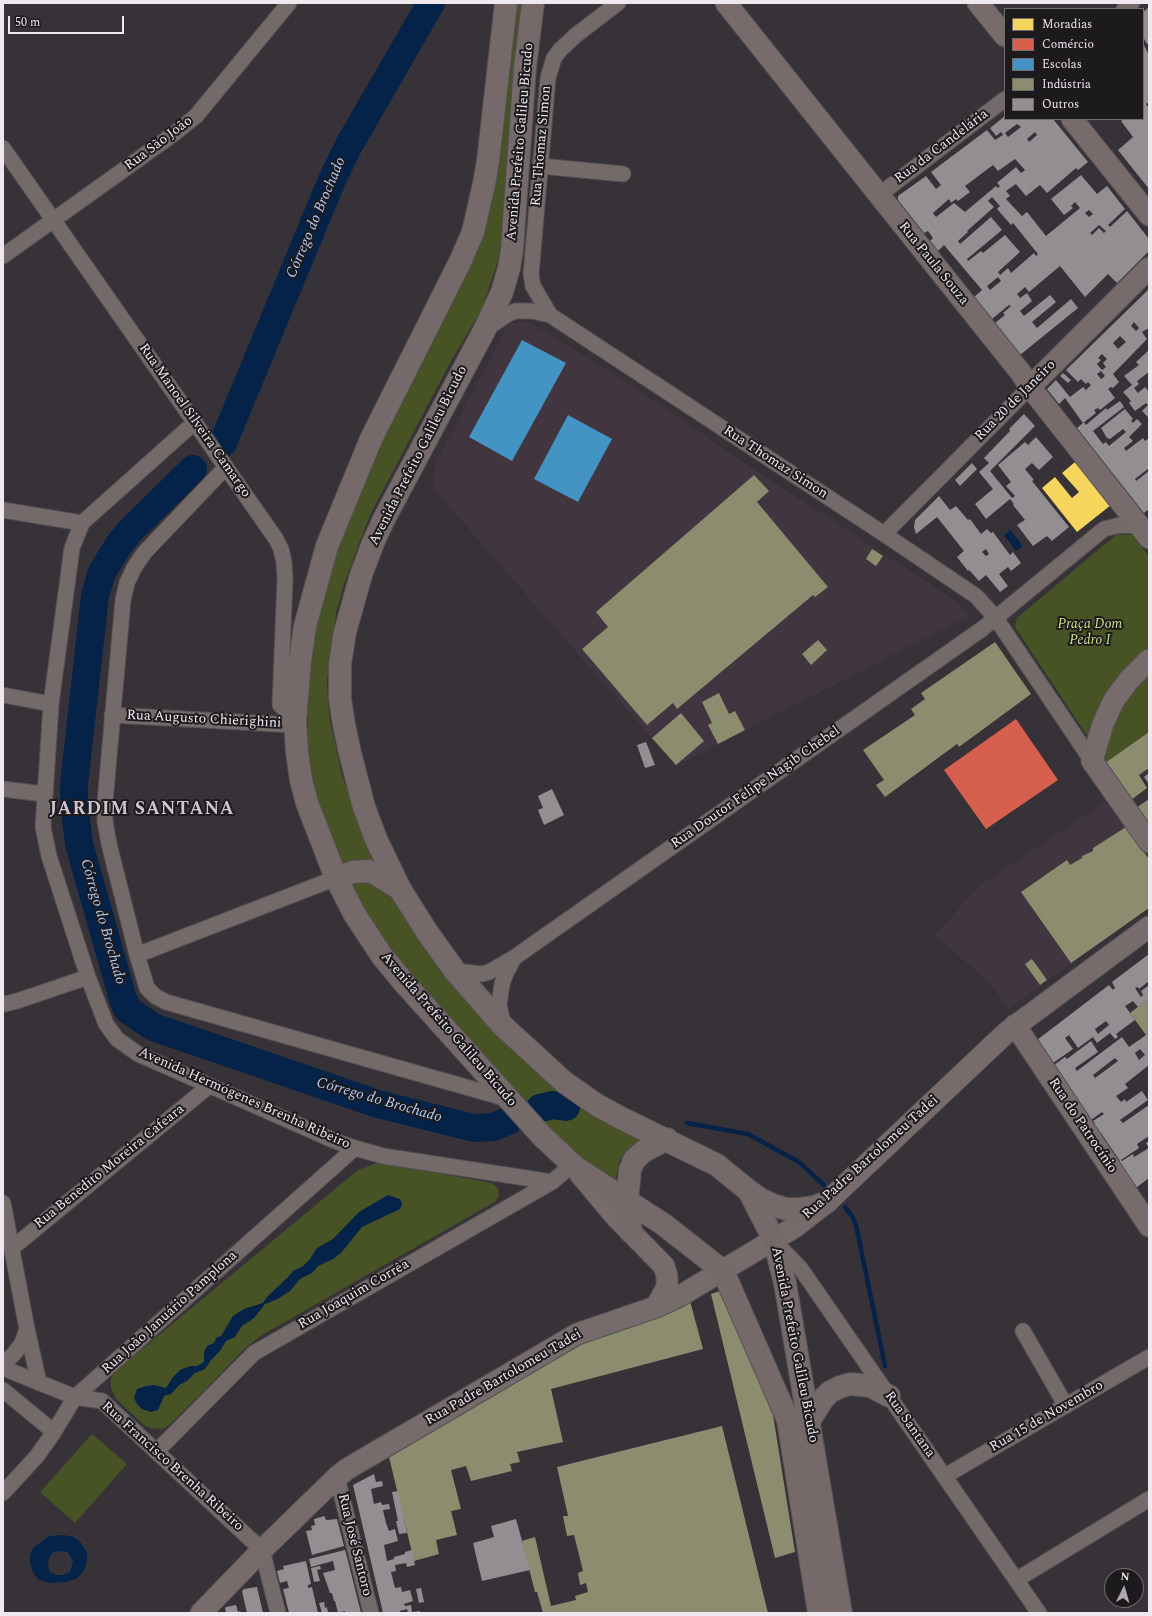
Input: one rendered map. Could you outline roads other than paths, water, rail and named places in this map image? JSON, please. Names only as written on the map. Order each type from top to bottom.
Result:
[{"type":"main road","name":"Avenida Prefeito Galileu Bicudo","points":[[506,3],[488,161],[482,198],[473,232],[460,262],[371,439],[327,546],[304,626],[295,722],[298,759],[307,803],[336,878],[355,916],[382,956],[406,985],[542,1136],[573,1166],[663,1224],[723,1271],[788,1420],[820,1613]]},
{"type":"main road","name":"Avenida Prefeito Galileu Bicudo","points":[[533,3],[525,68],[512,250],[509,268],[502,292],[486,330],[450,393],[375,537],[361,575],[345,632],[340,664],[340,699],[350,753],[364,807],[374,833],[400,889],[427,932],[455,971],[503,1026],[564,1082],[597,1105],[717,1165],[749,1191],[774,1240],[785,1283],[841,1613]]},
{"type":"main road","name":"Rua Paula Souza","points":[[726,3],[1021,374],[1144,532]]},
{"type":"main road","points":[[978,3],[1004,35]]},
{"type":"main road","points":[[1073,120],[1149,215]]},
{"type":"main road","name":"Rua 20 de Janeiro","points":[[1030,387],[1149,268]]},
{"type":"main road","points":[[1149,660],[1129,680],[1114,700],[1103,724],[1092,761],[1149,842]]},
{"type":"main road","points":[[336,878],[353,872],[369,871],[400,889]]},
{"type":"main road","name":"Rua Padre Bartolomeu Tadei","points":[[202,1613],[262,1550],[347,1469],[577,1334],[656,1307],[680,1296],[796,1226],[827,1202],[1015,1025],[1149,927]]},
{"type":"main road","name":"Rua do Patrocínio","points":[[1015,1025],[1149,1226]]},
{"type":"main road","points":[[631,1232],[627,1200],[628,1179],[634,1160],[644,1151],[667,1140]]},
{"type":"main road","points":[[573,1166],[617,1218],[660,1262],[666,1271],[668,1282],[667,1288],[656,1307]]},
{"type":"main road","points":[[749,1191],[760,1199],[773,1205],[786,1208],[800,1209],[814,1207],[827,1202]]},
{"type":"main road","points":[[809,1421],[823,1399],[830,1392],[840,1387],[850,1384],[870,1386],[889,1396]]},
{"type":"street","name":"Rua São João","points":[[3,256],[175,133],[196,116],[289,3]]},
{"type":"street","name":"Rua Thomaz Simon","points":[[550,315],[533,286],[531,274],[548,78],[554,58],[560,50],[576,35],[618,3]]},
{"type":"street","name":"Rua da Candelária","points":[[879,195],[1004,100]]},
{"type":"street","name":"Rua Manoel Silveira Camargo","points":[[3,148],[268,526],[281,549],[285,578],[280,705],[295,722]]},
{"type":"street","points":[[540,166],[623,174]]},
{"type":"street","name":"Rua Thomaz Simon","points":[[486,330],[502,318],[516,311],[532,311],[550,315],[976,596],[996,616]]},
{"type":"street","name":"Rua 20 de Janeiro","points":[[884,534],[1030,387]]},
{"type":"street","name":"Avenida Hermógenes Brenha Ribeiro","points":[[195,422],[82,523],[72,548],[51,704],[44,794],[44,827],[48,856],[88,977],[106,1024],[117,1039],[138,1054],[335,1141],[383,1156],[552,1182]]},
{"type":"street","points":[[226,467],[144,553],[134,568],[127,583],[123,600],[112,715],[105,802],[105,821],[109,844],[137,956],[147,988],[155,996],[166,1002],[509,1100]]},
{"type":"street","points":[[3,510],[82,523]]},
{"type":"street","points":[[1092,761],[996,616],[1104,529],[1120,525],[1144,532]]},
{"type":"street","name":"Rua Doutor Felipe Nagib Chebel","points":[[455,971],[482,974],[489,972],[515,957],[982,629],[996,616]]},
{"type":"street","points":[[3,695],[51,704]]},
{"type":"street","name":"Rua Augusto Chierighini","points":[[112,715],[295,722]]},
{"type":"street","points":[[3,789],[44,794]]},
{"type":"street","points":[[137,956],[336,878]]},
{"type":"street","name":"Rua Doutor Felipe Nagib Chebel","points":[[503,1026],[499,1004],[502,984],[515,957]]},
{"type":"street","points":[[3,1003],[17,1002],[88,977]]},
{"type":"street","name":"Rua Benedito Moreira Cafeara","points":[[11,1249],[209,1086]]},
{"type":"street","name":"Rua João Januário Pamplona","points":[[3,1493],[37,1456],[76,1397],[355,1148]]},
{"type":"street","name":"Rua Joaquim Corrêa","points":[[156,1452],[254,1353],[552,1182],[573,1166]]},
{"type":"street","points":[[3,1203],[27,1329],[39,1382]]},
{"type":"street","name":"Rua Santana","points":[[774,1240],[800,1269],[1039,1613]]},
{"type":"street","points":[[3,1364],[14,1354],[22,1342],[27,1329]]},
{"type":"street","points":[[1023,1331],[1066,1406]]},
{"type":"street","name":"Rua 15 de Novembro","points":[[945,1476],[1149,1358]]},
{"type":"street","name":"Rua Francisco Brenha Ribeiro","points":[[3,1368],[76,1397],[102,1401],[262,1550]]},
{"type":"street","points":[[3,1390],[54,1432]]},
{"type":"street","name":"Rua José Santoro","points":[[337,1477],[371,1613]]},
{"type":"street","points":[[1016,1580],[1149,1499]]},
{"type":"street","points":[[262,1550],[278,1613]]},
{"type":"water","points":[[1010,530],[1023,546],[1016,551],[1004,535]]},
{"type":"water","points":[[388,1195],[400,1199],[402,1204],[400,1209],[362,1227],[341,1253],[333,1259],[318,1266],[312,1273],[300,1279],[290,1291],[278,1299],[265,1304],[254,1318],[242,1326],[235,1337],[226,1341],[205,1369],[195,1373],[187,1381],[179,1385],[171,1394],[164,1396],[158,1410],[151,1412],[142,1409],[137,1404],[134,1398],[137,1389],[154,1385],[166,1388],[173,1377],[180,1370],[190,1366],[197,1366],[204,1362],[204,1352],[207,1346],[214,1343],[216,1338],[221,1336],[233,1316],[244,1309],[263,1303],[293,1271],[303,1266],[310,1259],[317,1248],[333,1239],[359,1212]]},
{"type":"water","points":[[63,1535],[74,1537],[81,1543],[87,1552],[87,1563],[83,1572],[76,1579],[66,1582],[50,1583],[39,1580],[33,1573],[30,1555],[34,1547],[50,1536]],"holes":[[[58,1551],[68,1552],[73,1561],[70,1572],[63,1575],[57,1575],[50,1572],[48,1566],[52,1553]]]},
{"type":"waterway","name":"Córrego do Brochado","points":[[223,443],[332,180],[349,145],[431,3]]},
{"type":"waterway","name":"Córrego do Brochado","points":[[193,469],[130,531],[120,543],[102,572],[95,595],[74,784],[74,803],[79,844],[127,1009],[156,1028],[378,1104],[474,1128],[493,1127],[508,1121]]},
{"type":"waterway","name":"Córrego do Brochado","points":[[540,1108],[553,1105],[566,1107]]},
{"type":"waterway","name":"Córrego do Brochado","points":[[687,1123],[748,1134],[799,1162],[824,1185]]},
{"type":"waterway","name":"Córrego do Brochado","points":[[845,1207],[852,1216],[856,1225],[885,1366]]},
{"type":"district","name":"JARDIM SANTANA","points":[[142,810]]},
{"type":"park label","name":"Praça Dom Pedro I","points":[[1090,634]]}]
